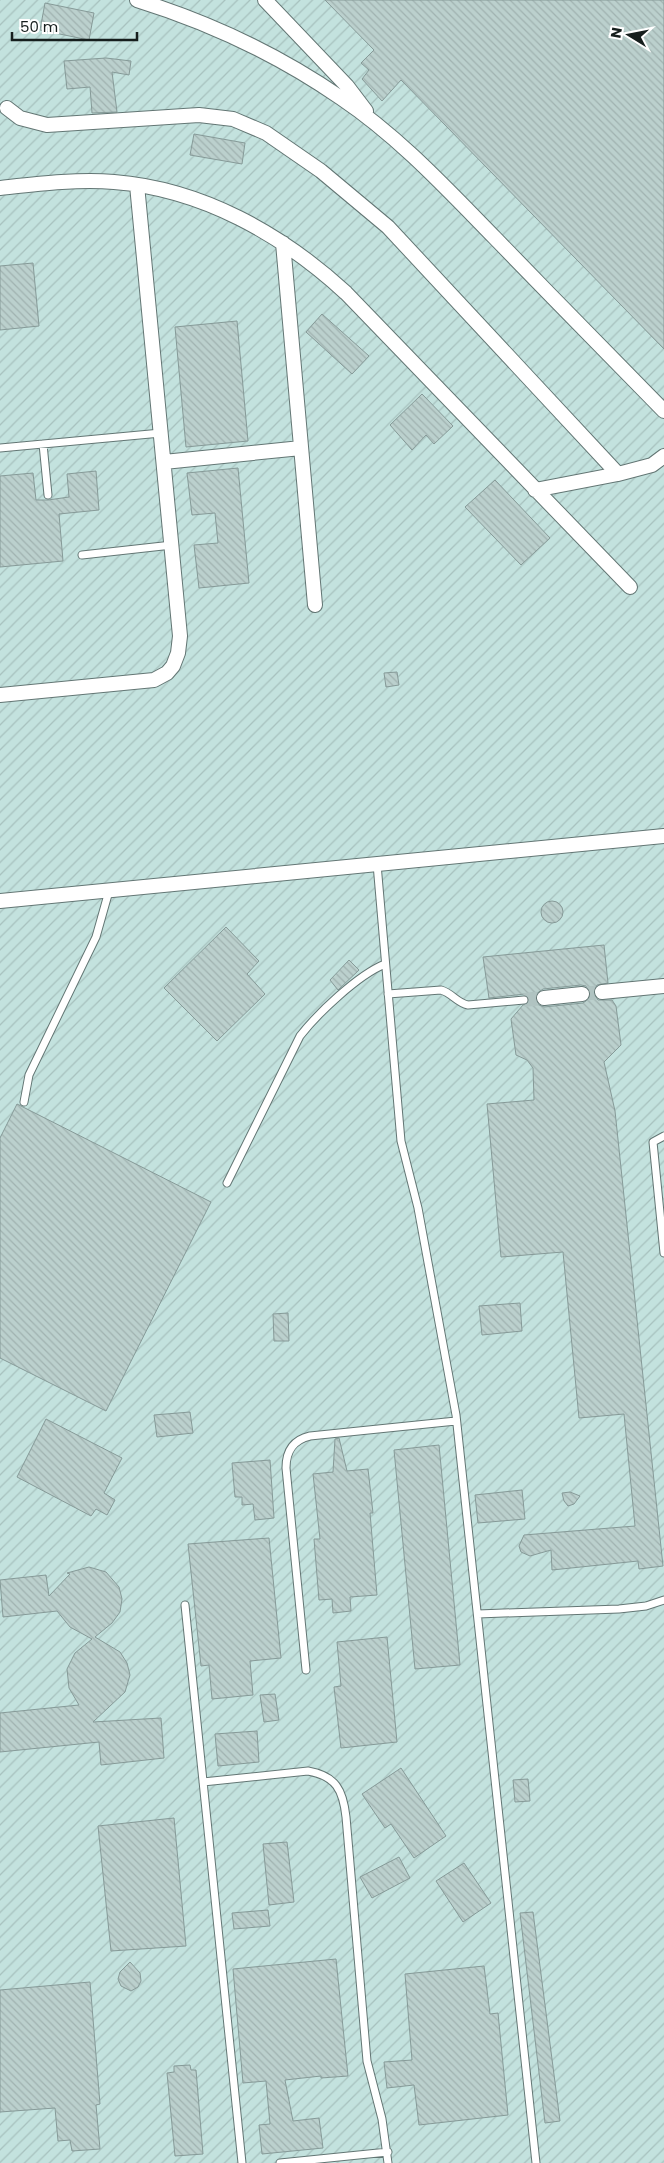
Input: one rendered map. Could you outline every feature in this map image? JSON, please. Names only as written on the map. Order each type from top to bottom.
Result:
[{"type":"street","points":[[137,0],[202,24],[262,52],[323,86],[374,122],[425,167],[664,411]]},
{"type":"street","points":[[265,0],[347,86],[374,122]]},
{"type":"street","points":[[7,108],[20,118],[47,125],[199,115],[233,119],[266,133],[321,171],[388,227],[618,474]]},
{"type":"street","points":[[0,188],[89,181],[137,185],[174,192],[204,202],[249,223],[283,243],[346,293],[630,587]]},
{"type":"street","points":[[0,695],[154,680],[167,673],[176,660],[180,644],[172,546],[137,185]]},
{"type":"street","points":[[283,243],[315,605]]},
{"type":"street","points":[[164,462],[301,448]]},
{"type":"street","points":[[535,490],[618,474],[652,465],[664,456]]},
{"type":"street","points":[[0,901],[664,836]]},
{"type":"street","points":[[602,992],[664,986]]},
{"type":"street","points":[[544,998],[582,994]]},
{"type":"lane","points":[[0,448],[161,433]]},
{"type":"lane","points":[[43,444],[48,495]]},
{"type":"lane","points":[[82,555],[172,546]]},
{"type":"lane","points":[[377,864],[401,1140],[418,1208],[456,1421],[536,2163]]},
{"type":"lane","points":[[24,1102],[29,1075],[96,937],[109,890]]},
{"type":"lane","points":[[227,1183],[300,1036],[310,1023],[367,972],[385,964]]},
{"type":"lane","points":[[388,994],[441,990],[468,1005],[524,1000]]},
{"type":"lane","points":[[664,1136],[653,1142],[664,1253]]},
{"type":"lane","points":[[306,1670],[286,1468],[286,1461],[291,1447],[303,1438],[310,1436],[456,1421]]},
{"type":"lane","points":[[478,1614],[619,1610],[646,1606],[664,1600]]},
{"type":"lane","points":[[185,1605],[242,2163]]},
{"type":"lane","points":[[203,1782],[308,1772],[324,1775],[338,1786],[342,1795],[346,1817],[367,2061],[382,2119],[388,2163]]},
{"type":"lane","points":[[280,2163],[388,2152]]},
{"type":"shaded area","points":[[0,0],[664,0],[664,2163],[0,2163]]},
{"type":"building","points":[[325,0],[664,0],[664,349],[401,80],[382,101],[362,79],[369,70],[361,63],[374,50]]},
{"type":"building","points":[[45,3],[94,13],[89,40],[40,30]]},
{"type":"building","points":[[106,58],[131,61],[129,75],[112,72],[117,112],[92,113],[90,87],[67,89],[64,61]]},
{"type":"building","points":[[194,134],[245,143],[242,164],[190,155]]},
{"type":"building","points":[[33,263],[39,326],[0,330],[0,266]]},
{"type":"building","points":[[322,314],[369,356],[352,374],[306,332]]},
{"type":"building","points":[[237,321],[248,441],[186,447],[175,327]]},
{"type":"building","points":[[422,394],[453,426],[434,444],[426,435],[412,450],[390,425]]},
{"type":"building","points":[[238,468],[249,583],[199,588],[194,545],[218,543],[215,513],[192,515],[187,473]]},
{"type":"building","points":[[96,471],[99,510],[59,514],[63,561],[0,567],[0,476],[33,473],[36,500],[48,500],[69,497],[67,474]]},
{"type":"building","points":[[495,480],[550,538],[521,565],[465,507]]},
{"type":"building","points":[[397,672],[399,685],[386,687],[384,673]]},
{"type":"building","points":[[552,901],[560,904],[563,912],[560,920],[552,923],[544,920],[541,912],[544,904]]},
{"type":"building","points":[[226,927],[259,961],[247,974],[265,994],[217,1041],[164,988]]},
{"type":"building","points":[[604,945],[608,983],[597,985],[593,993],[598,1000],[612,1000],[616,1006],[621,1045],[604,1062],[615,1111],[663,1566],[639,1569],[638,1561],[552,1570],[551,1550],[530,1556],[521,1552],[519,1546],[524,1535],[635,1526],[624,1414],[579,1418],[563,1252],[501,1257],[487,1104],[534,1100],[533,1068],[527,1060],[516,1055],[511,1019],[523,1005],[527,1004],[534,993],[489,998],[483,957]],"holes":[[[586,986],[591,993],[590,998],[583,1003],[544,1007],[537,1004],[535,999],[536,994],[543,989]]]},
{"type":"building","points":[[349,960],[359,970],[338,990],[330,980]]},
{"type":"building","points":[[17,1104],[211,1202],[106,1411],[0,1358],[0,1138]]},
{"type":"building","points":[[520,1303],[522,1331],[482,1335],[479,1306]]},
{"type":"building","points":[[288,1313],[289,1341],[274,1341],[273,1314]]},
{"type":"building","points":[[190,1412],[193,1433],[157,1437],[154,1415]]},
{"type":"building","points":[[46,1419],[122,1458],[104,1493],[115,1500],[107,1515],[96,1509],[91,1516],[17,1477]]},
{"type":"building","points":[[339,1438],[347,1471],[368,1469],[373,1513],[370,1513],[377,1595],[350,1597],[351,1611],[333,1613],[332,1599],[319,1600],[314,1539],[320,1539],[313,1474],[333,1472],[335,1439]]},
{"type":"building","points":[[439,1445],[460,1665],[415,1669],[394,1450]]},
{"type":"building","points":[[270,1460],[274,1518],[255,1520],[253,1504],[242,1505],[242,1497],[235,1497],[232,1463]]},
{"type":"building","points":[[522,1490],[525,1519],[478,1523],[475,1495]]},
{"type":"building","points":[[570,1492],[580,1496],[574,1504],[568,1506],[564,1501],[562,1493]]},
{"type":"building","points":[[269,1538],[281,1658],[250,1661],[253,1695],[212,1699],[209,1665],[201,1666],[188,1544]]},
{"type":"building","points":[[89,1567],[106,1572],[119,1587],[122,1599],[120,1612],[112,1623],[95,1637],[120,1652],[127,1663],[130,1675],[125,1692],[93,1722],[161,1718],[164,1758],[101,1765],[99,1742],[0,1752],[0,1713],[79,1705],[69,1688],[67,1669],[75,1653],[92,1639],[70,1627],[57,1611],[3,1617],[0,1580],[46,1575],[49,1596],[70,1574],[67,1573]]},
{"type":"building","points":[[387,1637],[397,1742],[341,1748],[334,1687],[341,1686],[337,1642]]},
{"type":"building","points":[[275,1694],[279,1720],[264,1722],[260,1695]]},
{"type":"building","points":[[257,1731],[259,1762],[218,1766],[215,1734]]},
{"type":"building","points":[[401,1768],[446,1836],[414,1858],[391,1824],[385,1828],[362,1794]]},
{"type":"building","points":[[528,1779],[530,1801],[515,1802],[513,1780]]},
{"type":"building","points":[[174,1818],[186,1946],[111,1951],[98,1826]]},
{"type":"building","points":[[287,1842],[294,1902],[269,1905],[263,1844]]},
{"type":"building","points":[[399,1857],[410,1878],[372,1898],[360,1877]]},
{"type":"building","points":[[464,1863],[491,1903],[463,1922],[436,1881]]},
{"type":"building","points":[[268,1910],[270,1926],[234,1929],[232,1913]]},
{"type":"building","points":[[533,1912],[560,2121],[545,2123],[520,1913]]},
{"type":"building","points":[[336,1959],[348,2076],[321,2078],[321,2076],[285,2080],[293,2121],[319,2118],[323,2148],[262,2154],[259,2125],[270,2124],[266,2081],[243,2083],[233,1969]]},
{"type":"building","points":[[130,1962],[140,1973],[141,1981],[138,1987],[131,1991],[121,1986],[118,1979],[120,1972]]},
{"type":"building","points":[[484,1966],[490,2014],[498,2013],[508,2115],[419,2125],[414,2085],[387,2088],[384,2062],[412,2060],[405,1974]]},
{"type":"building","points":[[90,1982],[100,2104],[96,2105],[100,2149],[72,2151],[70,2140],[58,2141],[55,2108],[0,2112],[0,1990]]},
{"type":"building","points":[[190,2065],[191,2070],[196,2070],[203,2154],[175,2156],[167,2073],[174,2072],[174,2066]]},
{"type":"tunnel","points":[[582,994],[602,992]]},
{"type":"tunnel","points":[[524,1000],[544,998]]}]
